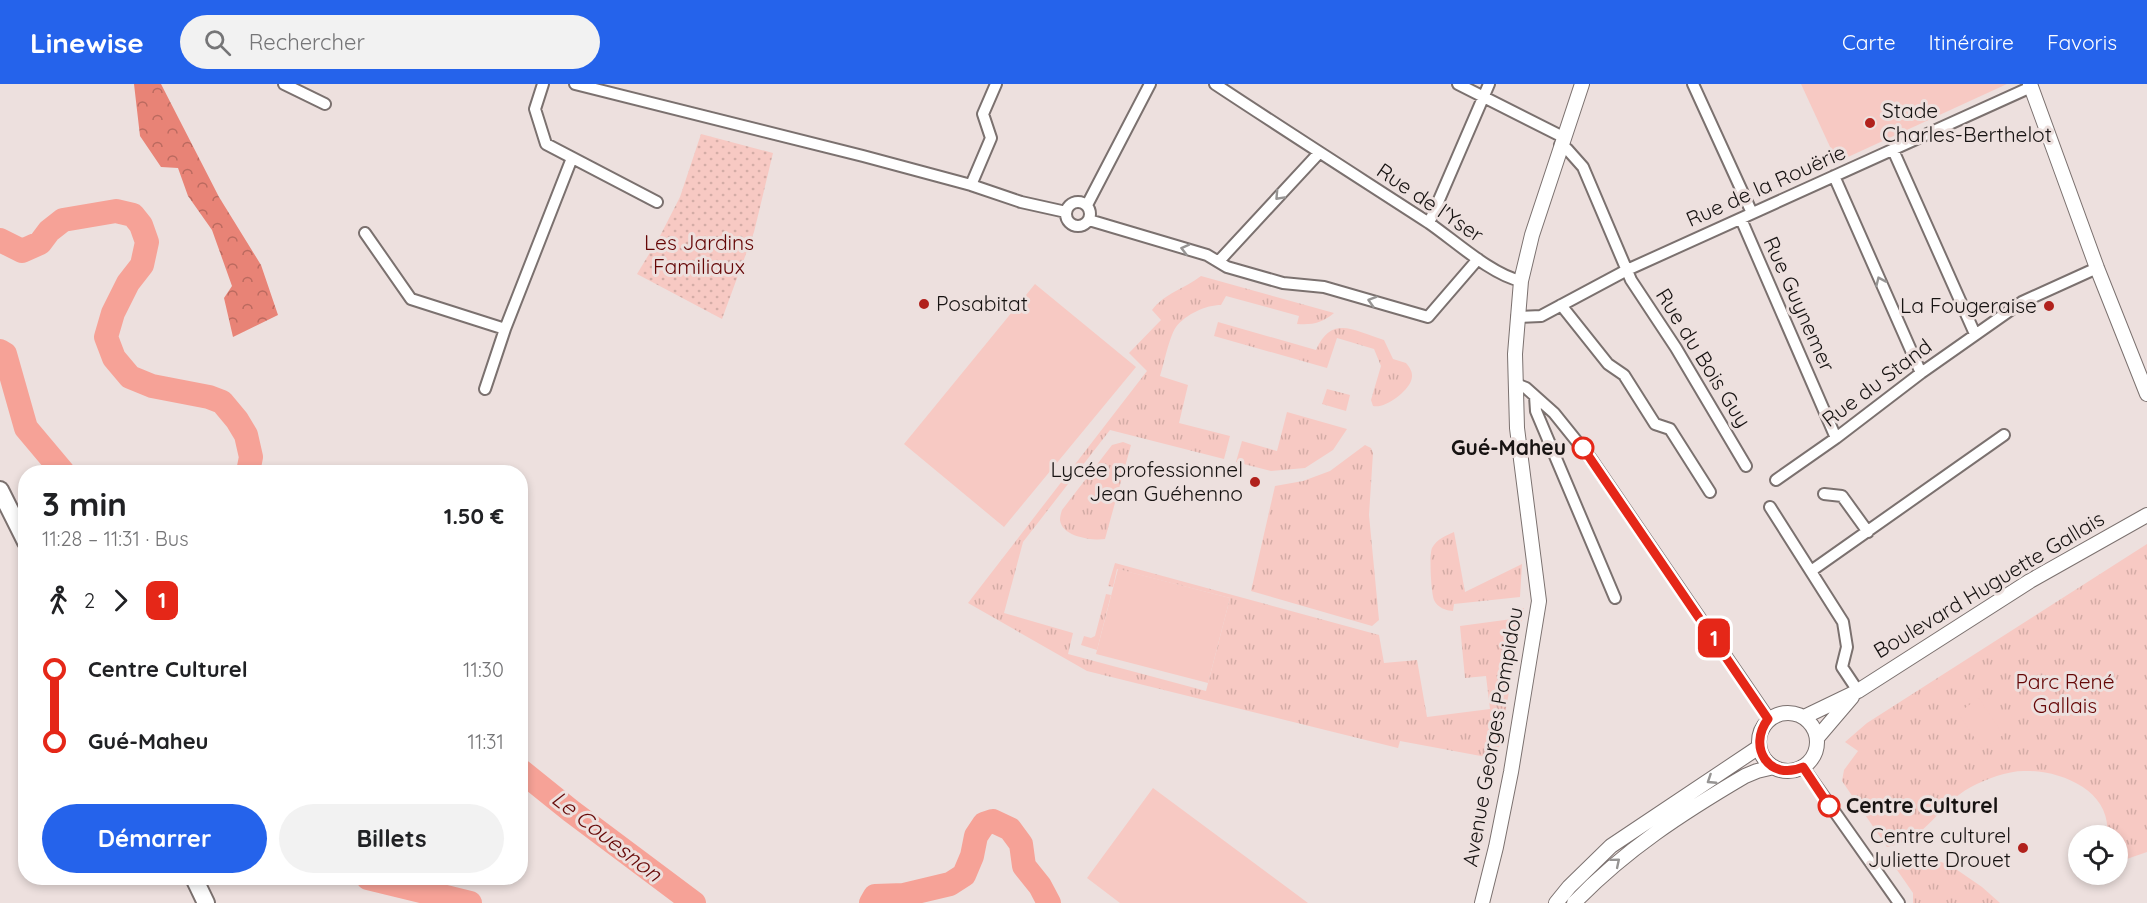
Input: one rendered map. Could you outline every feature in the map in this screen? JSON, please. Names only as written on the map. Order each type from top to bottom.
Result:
[{"type":"main road","points":[[0,490],[18,526]]},
{"type":"main road","points":[[197,885],[206,903]]},
{"type":"street","points":[[284,84],[325,104]]},
{"type":"street","points":[[543,84],[535,109],[546,144],[657,202]]},
{"type":"street","points":[[575,84],[971,185],[1021,202],[1066,212]]},
{"type":"street","points":[[971,185],[991,138],[983,114],[996,84]]},
{"type":"street","points":[[1087,205],[1150,84]]},
{"type":"street","name":"Rue de l'Yser","points":[[1215,84],[1429,224],[1478,259],[1513,279],[1521,281]]},
{"type":"street","name":"Rue du Bois Guy","points":[[1458,84],[1562,141],[1582,167],[1630,280],[1676,348],[1746,466]]},
{"type":"street","points":[[1429,224],[1489,84]]},
{"type":"street","name":"Avenue Georges Pompidou","points":[[1482,903],[1511,772],[1539,601],[1517,428],[1515,384],[1517,317],[1521,281],[1532,235],[1582,84]]},
{"type":"street","points":[[1693,84],[1752,213]]},
{"type":"street","points":[[2031,85],[2097,268],[2147,394]]},
{"type":"street","name":"Rue de la Rouërie","points":[[1517,317],[1541,316],[1627,270],[2031,85]]},
{"type":"street","points":[[1893,150],[1975,334]]},
{"type":"street","points":[[1219,261],[1319,153]]},
{"type":"street","points":[[485,389],[505,329],[572,158]]},
{"type":"street","points":[[1834,176],[1921,373]]},
{"type":"street","points":[[1089,220],[1090,212],[1087,205],[1082,202],[1072,203],[1066,212],[1068,221],[1072,224],[1081,225],[1089,220],[1207,255],[1227,267],[1283,283],[1324,287],[1428,318],[1478,259]]},
{"type":"street","name":"Rue Guynemer","points":[[1741,219],[1836,438]]},
{"type":"street","points":[[365,233],[411,299],[505,329]]},
{"type":"street","name":"Rue du Stand","points":[[1776,480],[2022,302],[2097,268]]},
{"type":"street","points":[[1561,305],[1608,363],[1624,375],[1655,424],[1670,429],[1710,492]]},
{"type":"street","points":[[1515,384],[1526,388],[1564,423],[1591,459],[1768,719]]},
{"type":"street","points":[[1535,396],[1536,411],[1615,598]]},
{"type":"street","points":[[1811,571],[2004,435]]},
{"type":"street","points":[[1824,494],[1842,496],[1868,532]]},
{"type":"street","points":[[1770,507],[1843,621],[1847,647],[1842,667],[1858,691]]},
{"type":"street","name":"Boulevard Huguette Gallais","points":[[1804,717],[1858,691],[2030,581],[2146,516]]},
{"type":"street","name":"Boulevard Huguette Gallais","points":[[1817,738],[1858,691]]},
{"type":"street","points":[[1795,713],[1804,717],[1813,726],[1817,738],[1816,750],[1811,759],[1803,767],[1788,771],[1774,767],[1762,755],[1759,747],[1762,727],[1768,719],[1777,714],[1795,713]]},
{"type":"street","points":[[1556,903],[1611,846],[1759,747]]},
{"type":"street","points":[[1574,903],[1610,867],[1646,838],[1745,776],[1774,767]]},
{"type":"street","points":[[1803,767],[1899,903]]},
{"type":"green space","points":[[134,84],[161,84],[219,197],[261,265],[278,315],[233,337],[224,298],[232,286],[212,230],[188,196],[178,168],[161,167],[140,136]]},
{"type":"green space","name":"Stade Charles-Berthelot","points":[[1801,84],[2007,84],[1837,162]]},
{"type":"green space","name":"Les Jardins Familiaux","points":[[701,134],[773,153],[754,232],[722,319],[637,274],[680,197]]},
{"type":"green space","points":[[1201,276],[1334,313],[1317,323],[1297,324],[1299,316],[1226,296],[1221,305],[1197,311],[1180,322],[1171,337],[1160,376],[1188,385],[1179,423],[1230,436],[1224,459],[1110,430],[1023,542],[1004,613],[1073,633],[1068,654],[1206,691],[1230,598],[1117,569],[1113,587],[1108,586],[1115,563],[1379,635],[1384,663],[1417,660],[1427,717],[1490,709],[1486,676],[1465,678],[1460,626],[1512,619],[1511,610],[1524,608],[1497,759],[1400,741],[1398,748],[1087,671],[968,603],[1147,371],[1129,353],[1161,320],[1152,310],[1163,299]]},
{"type":"green space","points":[[1035,284],[1136,367],[1004,527],[904,444]]},
{"type":"green space","points":[[1218,322],[1316,350],[1329,332],[1345,328],[1354,330],[1384,340],[1393,359],[1406,363],[1409,367],[1412,378],[1405,390],[1395,399],[1383,405],[1373,406],[1371,400],[1381,366],[1374,349],[1337,338],[1327,368],[1214,336]]},
{"type":"green space","points":[[1327,389],[1350,395],[1346,411],[1322,404]]},
{"type":"green space","points":[[1287,412],[1347,429],[1333,450],[1305,468],[1271,471],[1236,462],[1242,441],[1277,451]]},
{"type":"green space","points":[[1123,442],[1131,445],[1105,539],[1079,537],[1072,534],[1062,526],[1060,520],[1062,510],[1112,445]]},
{"type":"green space","points":[[1365,445],[1371,448],[1373,453],[1369,515],[1379,620],[1372,626],[1251,591],[1275,486],[1303,481],[1330,471]]},
{"type":"green space","points":[[1454,532],[1465,592],[1522,564],[1520,597],[1454,604],[1453,611],[1437,605],[1431,582],[1432,548],[1444,536]]},
{"type":"green space","name":"Parc René Gallais","points":[[2147,544],[2147,852],[2128,859],[2128,825],[2106,825],[2101,806],[2093,795],[2081,786],[2053,774],[2024,771],[1997,776],[1971,787],[1959,794],[1913,837],[1887,847],[1842,781],[1844,770],[1858,751],[1845,742],[1867,723]]},
{"type":"green space","points":[[1118,569],[1230,598],[1208,683],[1096,654]]},
{"type":"green space","points":[[1106,594],[1111,595],[1097,650],[1081,645],[1084,636],[1091,638],[1095,636]]},
{"type":"green space","points":[[1979,698],[2003,735],[1982,749],[1958,713]]},
{"type":"green space","points":[[1153,788],[1308,903],[1120,903],[1087,878]]},
{"type":"green space","points":[[1920,855],[1950,865],[1982,887],[2000,903],[1913,903],[1913,893],[1895,867]]},
{"type":"waterway","name":"Le Couesnon","points":[[0,240],[22,251],[40,243],[49,231],[63,220],[116,211],[133,215],[141,225],[147,242],[142,265],[128,283],[113,313],[106,337],[114,358],[130,377],[152,386],[209,397],[222,402],[246,435],[251,457],[249,465]]},
{"type":"waterway","name":"Le Couesnon","points":[[0,351],[5,354],[26,428],[57,465]]},
{"type":"waterway","name":"Le Couesnon","points":[[528,776],[694,903]]},
{"type":"waterway","name":"Le Couesnon","points":[[871,903],[875,896],[904,895],[950,884],[964,875],[972,856],[976,836],[984,824],[993,821],[1010,829],[1021,844],[1024,866],[1040,886],[1049,903]]},
{"type":"waterway","name":"Le Couesnon","points":[[397,885],[470,903]]},
{"type":"bus line","name":"1","points":[[1583,448],[1761,706],[1768,719],[1759,737],[1762,755],[1767,762],[1781,770],[1796,770],[1803,767],[1829,806]]},
{"type":"place","name":"Stade Charles-Berthelot","points":[[1870,123]]},
{"type":"place","name":"Posabitat","points":[[924,304]]},
{"type":"place","name":"La Fougeraise","points":[[2049,306]]},
{"type":"place","name":"Gué-Maheu","points":[[1583,448]]},
{"type":"place","name":"Lycée professionnel Jean Guéhenno","points":[[1255,482]]},
{"type":"place","name":"Centre Culturel","points":[[1829,806]]},
{"type":"place","name":"Centre culturel Juliette Drouet","points":[[2023,848]]}]
